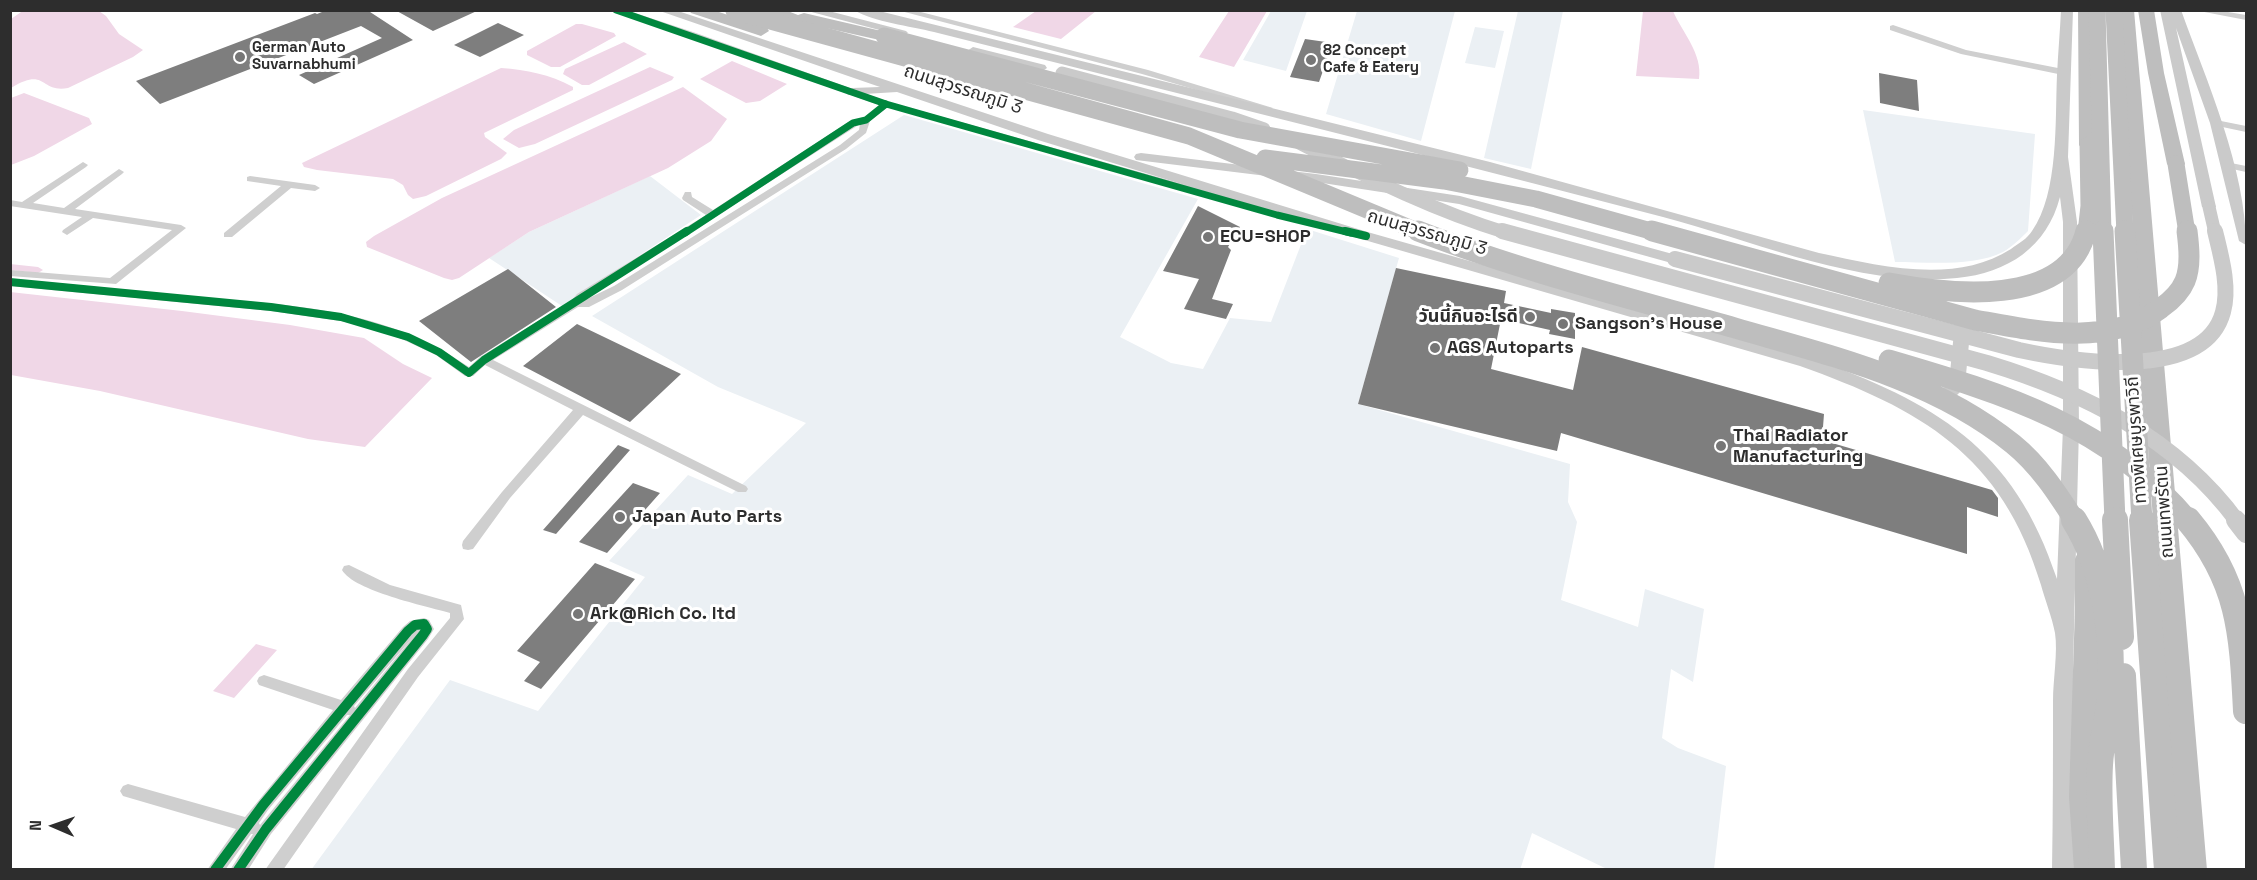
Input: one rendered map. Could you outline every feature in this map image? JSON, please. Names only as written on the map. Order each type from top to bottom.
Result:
[{"type":"highway","points":[[696,10],[809,45],[1144,135],[1250,156],[1493,190],[1574,209],[1975,320],[2016,328],[2079,332],[2113,330],[2141,323],[2169,303],[2182,289],[2187,276],[2187,240],[2176,164],[2156,73],[2146,10]]},
{"type":"highway","points":[[731,10],[1160,127],[1241,156],[1401,225],[1473,251],[1857,363],[1907,381],[1976,416],[2012,444],[2064,501],[2085,540],[2102,601],[2110,649],[2110,698],[2100,750],[2102,870]]},
{"type":"highway","points":[[772,12],[875,33],[1240,130],[1461,170],[1855,276],[1924,289],[1975,293],[2003,291],[2042,280],[2073,261],[2085,240],[2088,212],[2085,10]]},
{"type":"highway","name":"ทางพิเศษบูรพาวิถี","points":[[2096,10],[2108,395],[2132,870]]},
{"type":"highway","name":"ทางพิเศษบูรพาวิถี","points":[[2114,10],[2134,406],[2167,870]]},
{"type":"highway","name":"ถนนเทพรัตน","points":[[2126,10],[2192,870]]},
{"type":"highway","points":[[772,12],[836,33],[1007,76],[1243,145],[1298,164],[1411,214],[1492,245],[1602,279],[1986,389],[2051,415],[2092,437],[2154,482],[2185,514],[2213,553],[2230,586],[2242,646],[2247,711]]},
{"type":"highway","points":[[2085,540],[2088,607],[2084,797],[2089,870]]},
{"type":"main road","name":"ถนนสุวรรณภูมิ 3","points":[[662,10],[1042,136],[1366,236],[1805,362],[1869,384],[1905,402],[1937,422],[1975,452],[1997,476],[2029,530],[2042,562],[2064,633]]},
{"type":"main road","points":[[809,10],[1232,118],[1311,149],[1429,208],[1465,220],[2034,379],[2093,403],[2152,439],[2207,485],[2227,506],[2247,533]]},
{"type":"main road","points":[[859,10],[1485,165],[1883,272],[1929,287],[1950,300],[1960,310],[1964,325],[1958,384],[1950,392],[1929,395],[1869,384]]},
{"type":"main road","points":[[2063,870],[2064,633],[2071,416],[2070,222],[2061,157],[2067,10]]},
{"type":"main road","points":[[1042,136],[1168,161],[1316,178],[1460,200],[2016,350],[2074,360],[2128,363],[2165,358],[2187,350],[2207,338],[2220,321],[2225,306],[2225,289],[2209,207],[2166,10]]},
{"type":"main road","points":[[2175,10],[2216,123],[2247,242]]},
{"type":"main road","points":[[852,92],[899,89]]},
{"type":"main road","points":[[1883,272],[1956,273],[1990,265],[2015,254],[2032,241],[2043,224],[2061,157]]},
{"type":"street","points":[[616,10],[886,104],[1276,215],[1366,236]]},
{"type":"street","points":[[901,10],[1145,72],[1360,135]]},
{"type":"street","points":[[2198,10],[2247,18]]},
{"type":"street","points":[[1893,28],[1964,52],[2063,72]]},
{"type":"street","points":[[10,282],[313,312],[383,326],[414,339],[469,373],[484,360],[576,303],[581,297],[713,215],[853,123],[866,120],[886,104]]},
{"type":"street","points":[[576,303],[585,304],[618,288],[843,147],[863,131],[866,120]]},
{"type":"street","points":[[2216,123],[2247,129]]},
{"type":"street","points":[[25,204],[83,165]]},
{"type":"street","points":[[2226,165],[2247,169]]},
{"type":"street","points":[[66,211],[119,172]]},
{"type":"street","points":[[250,180],[315,188]]},
{"type":"street","points":[[228,235],[288,184]]},
{"type":"street","points":[[688,194],[687,198],[713,215]]},
{"type":"street","points":[[10,202],[181,228],[112,282],[10,273]]},
{"type":"street","points":[[67,232],[91,215]]},
{"type":"street","points":[[484,360],[742,489]]},
{"type":"street","points":[[468,545],[506,495],[580,410]]},
{"type":"street","points":[[273,870],[413,673],[457,618],[456,609],[376,586],[360,579],[349,570]]},
{"type":"street","points":[[215,870],[247,825],[343,707],[411,627],[424,624],[427,629],[423,635],[266,829],[238,870]]},
{"type":"street","points":[[264,681],[361,713]]},
{"type":"street","points":[[128,791],[266,829]]},
{"type":"shaded area","points":[[24,10],[99,11],[106,16],[119,34],[143,50],[68,88],[59,89],[31,79],[11,88],[11,19]]},
{"type":"shaded area","points":[[1036,11],[1096,11],[1061,39],[1013,27]]},
{"type":"shaded area","points":[[1229,11],[1267,11],[1234,67],[1199,57]]},
{"type":"shaded area","points":[[1271,11],[1307,11],[1286,71],[1243,60]]},
{"type":"shaded area","points":[[1357,11],[1455,11],[1421,141],[1326,114]]},
{"type":"shaded area","points":[[1518,11],[1563,11],[1531,169],[1484,158]]},
{"type":"shaded area","points":[[1643,11],[1673,11],[1695,52],[1699,79],[1636,76]]},
{"type":"shaded area","points":[[576,24],[614,33],[616,36],[560,67],[551,67],[527,55],[527,51]]},
{"type":"shaded area","points":[[1475,27],[1504,31],[1495,68],[1465,63]]},
{"type":"shaded area","points":[[624,42],[647,54],[589,85],[582,85],[563,74],[565,69]]},
{"type":"shaded area","points":[[732,61],[787,84],[760,101],[746,103],[700,79]]},
{"type":"shaded area","points":[[650,67],[674,77],[672,80],[535,144],[519,148],[503,139],[514,130]]},
{"type":"shaded area","points":[[501,68],[529,71],[547,76],[573,87],[573,90],[484,133],[485,137],[507,153],[501,159],[426,196],[413,199],[403,185],[393,179],[317,170],[304,167],[302,163]]},
{"type":"shaded area","points":[[683,87],[727,119],[711,141],[668,168],[529,232],[459,278],[452,280],[444,278],[367,247],[366,242],[374,236],[442,198]]},
{"type":"shaded area","points":[[24,93],[89,118],[92,124],[34,156],[11,165],[11,98]]},
{"type":"shaded area","points":[[1863,110],[2035,134],[2028,231],[2013,245],[1991,257],[1950,263],[1895,262]]},
{"type":"shaded area","points":[[904,115],[1198,199],[1120,337],[1171,363],[1203,369],[1230,318],[1271,322],[1307,229],[1399,258],[1358,404],[1570,464],[1568,502],[1577,522],[1561,600],[1638,627],[1645,589],[1704,609],[1693,682],[1671,669],[1662,738],[1678,748],[1726,766],[1714,869],[1607,869],[1532,833],[1520,870],[311,870],[450,680],[538,711],[645,577],[609,561],[688,475],[732,494],[806,423],[718,387],[592,316]]},
{"type":"shaded area","points":[[650,176],[701,215],[562,306],[489,258],[529,232]]},
{"type":"shaded area","points":[[10,292],[290,325],[364,338],[403,364],[432,378],[365,447],[308,439],[100,391],[11,375]]},
{"type":"shaded area","points":[[256,644],[277,650],[234,698],[213,691]]},
{"type":"building","name":"German Auto Suvarnabhumi","points":[[327,10],[367,10],[413,40],[314,84],[299,75],[382,38],[361,26],[160,104],[136,81],[315,13]]},
{"type":"building","points":[[395,10],[479,10],[433,31]]},
{"type":"building","points":[[498,23],[524,35],[480,57],[454,45]]},
{"type":"building","name":"82 Concept Cafe & Eatery","points":[[1305,39],[1333,43],[1319,82],[1290,77]]},
{"type":"building","points":[[1879,73],[1917,80],[1919,111],[1880,103]]},
{"type":"building","name":"ECU=SHOP","points":[[1198,206],[1240,227],[1228,247],[1231,250],[1212,299],[1233,304],[1226,319],[1184,309],[1199,279],[1163,271]]},
{"type":"building","name":"Thai Radiator Manufacturing","points":[[1396,268],[1506,291],[1504,303],[1551,313],[1551,309],[1575,313],[1575,339],[1549,334],[1550,330],[1501,319],[1491,369],[1573,390],[1582,347],[1824,414],[1822,440],[1992,490],[1998,498],[1998,517],[1967,507],[1967,554],[1561,433],[1557,451],[1358,404]]},
{"type":"building","points":[[508,269],[556,307],[471,362],[419,321]]},
{"type":"building","points":[[577,324],[681,374],[630,422],[523,366]]},
{"type":"building","points":[[618,445],[630,450],[556,534],[543,530]]},
{"type":"building","name":"Japan Auto Parts","points":[[633,483],[660,493],[607,553],[579,542]]},
{"type":"building","name":"Ark@Rich Co. ltd","points":[[595,563],[635,579],[541,689],[524,681],[540,662],[517,651]]},
{"type":"waterway","points":[[10,267],[38,270]]},
{"type":"cycle path","points":[[616,10],[886,104],[1277,215],[1366,236]]},
{"type":"cycle path","points":[[10,282],[271,307],[341,317],[375,325],[408,337],[439,352],[469,373],[484,360],[576,303],[581,297],[713,215],[853,123],[866,120],[886,104]]},
{"type":"cycle path","points":[[215,870],[263,805],[408,631],[415,625],[424,624],[427,629],[423,635],[266,829],[238,870]]},
{"type":"place","name":"German Auto Suvarnabhumi","points":[[240,57]]},
{"type":"place","name":"82 Concept Cafe & Eatery","points":[[1311,60]]},
{"type":"place","name":"ECU=SHOP","points":[[1208,237]]},
{"type":"place","name":"วันนี้กินอะไรดี","points":[[1530,317]]},
{"type":"place","name":"Sangson's House","points":[[1563,324]]},
{"type":"place","name":"AGS Autoparts","points":[[1435,348]]},
{"type":"place","name":"Thai Radiator Manufacturing","points":[[1721,446]]},
{"type":"place","name":"Japan Auto Parts","points":[[620,517]]},
{"type":"place","name":"Ark@Rich Co. ltd","points":[[578,614]]}]
